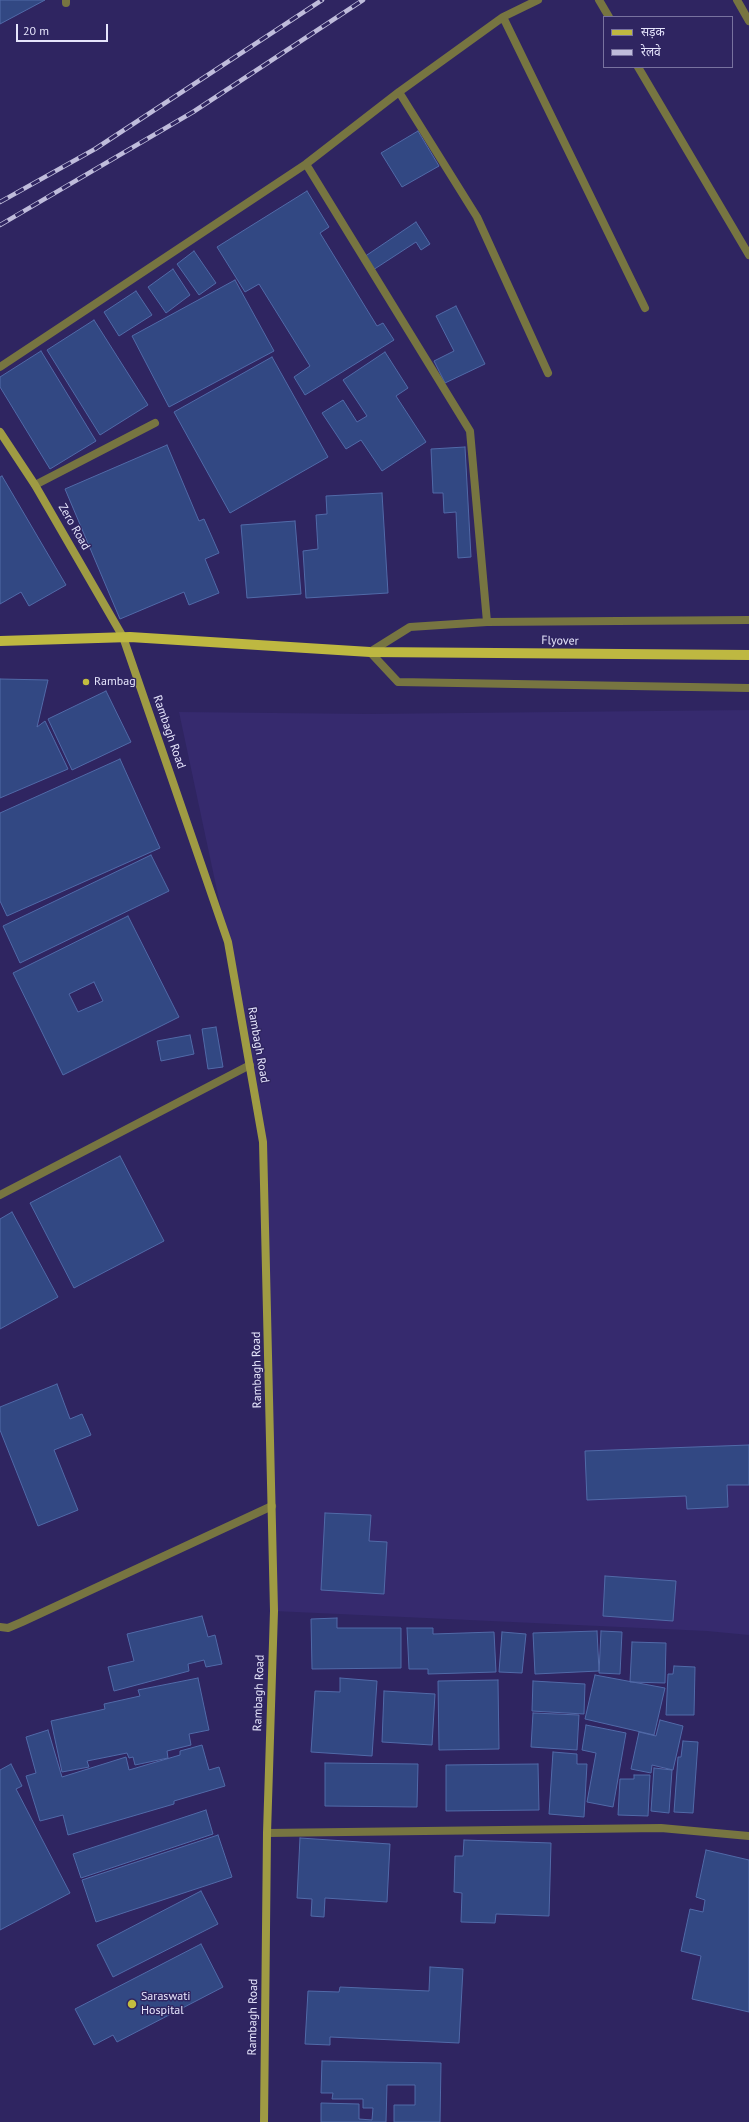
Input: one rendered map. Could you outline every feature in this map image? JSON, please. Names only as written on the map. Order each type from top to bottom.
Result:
[{"type":"main road","name":"Flyover","points":[[0,641],[123,637],[370,652],[749,656]]},
{"type":"street","points":[[0,367],[306,164],[398,92],[503,17],[538,0]]},
{"type":"street","points":[[599,0],[608,16]]},
{"type":"street","points":[[737,0],[749,21]]},
{"type":"street","points":[[503,17],[645,308]]},
{"type":"street","points":[[639,68],[749,255]]},
{"type":"street","points":[[398,92],[477,217],[548,373]]},
{"type":"street","points":[[306,164],[470,431],[487,622]]},
{"type":"street","points":[[35,485],[155,423]]},
{"type":"street","name":"Zero Road","points":[[0,432],[35,485],[123,637]]},
{"type":"street","points":[[749,620],[487,622],[410,627],[370,652],[398,682],[749,688]]},
{"type":"street","name":"Rambagh Road","points":[[123,637],[228,942],[263,1142],[274,1611],[267,1833],[264,2122]]},
{"type":"street","points":[[0,1194],[250,1065]]},
{"type":"street","points":[[0,1627],[8,1628],[22,1622],[272,1506]]},
{"type":"street","points":[[267,1833],[661,1828],[749,1836]]},
{"type":"shaded area","points":[[749,710],[749,1635],[707,1631],[274,1611],[263,1142],[228,942],[179,712],[369,714]]},
{"type":"building","points":[[0,0],[45,0],[0,24]]},
{"type":"building","points":[[418,131],[439,166],[402,187],[381,153]]},
{"type":"building","points":[[307,191],[329,227],[320,233],[377,326],[383,323],[394,340],[305,395],[294,377],[310,366],[259,284],[245,292],[217,247]]},
{"type":"building","points":[[416,222],[430,244],[421,250],[416,242],[373,270],[364,257]]},
{"type":"building","points":[[194,251],[216,283],[199,295],[177,264]]},
{"type":"building","points":[[173,269],[190,295],[166,313],[148,287]]},
{"type":"building","points":[[235,280],[274,351],[169,407],[132,336]]},
{"type":"building","points":[[136,291],[152,315],[119,336],[104,312]]},
{"type":"building","points":[[456,306],[485,364],[445,383],[434,361],[454,351],[436,316]]},
{"type":"building","points":[[94,320],[148,405],[100,435],[47,350]]},
{"type":"building","points":[[41,351],[96,441],[50,469],[0,387],[0,377]]},
{"type":"building","points":[[385,352],[408,388],[396,396],[426,442],[382,471],[361,440],[346,449],[322,413],[343,400],[357,422],[367,416],[343,380]]},
{"type":"building","points":[[272,357],[328,457],[230,513],[174,412]]},
{"type":"building","points":[[167,445],[199,521],[204,519],[219,553],[205,559],[219,593],[189,605],[184,592],[120,619],[65,489]]},
{"type":"building","points":[[465,447],[471,557],[458,558],[456,512],[444,513],[443,493],[433,493],[431,449]]},
{"type":"building","points":[[2,476],[66,585],[29,606],[21,592],[0,604],[0,477]]},
{"type":"building","points":[[382,493],[388,593],[306,598],[303,551],[318,549],[316,515],[327,514],[326,496]]},
{"type":"building","points":[[295,521],[301,594],[247,598],[241,525]]},
{"type":"building","points":[[0,679],[48,680],[37,727],[45,721],[68,769],[0,798]]},
{"type":"building","points":[[106,691],[131,742],[72,770],[48,719]]},
{"type":"building","points":[[120,759],[160,848],[7,916],[0,901],[0,813]]},
{"type":"building","points":[[151,855],[169,891],[20,963],[3,926]]},
{"type":"building","points":[[128,916],[179,1017],[63,1075],[13,973]],"holes":[[[94,982],[103,1001],[78,1012],[69,994]]]},
{"type":"building","points":[[216,1027],[223,1067],[208,1069],[202,1029]]},
{"type":"building","points":[[190,1035],[194,1054],[161,1061],[157,1041]]},
{"type":"building","points":[[120,1156],[164,1241],[74,1288],[30,1203]]},
{"type":"building","points":[[12,1212],[58,1297],[0,1329],[0,1219]]},
{"type":"building","points":[[57,1384],[70,1419],[82,1414],[91,1435],[54,1450],[78,1510],[38,1526],[0,1430],[0,1407]]},
{"type":"building","points":[[749,1445],[749,1485],[727,1485],[728,1507],[687,1509],[686,1496],[587,1500],[585,1451]]},
{"type":"building","points":[[325,1513],[371,1515],[369,1541],[387,1542],[384,1594],[321,1590]]},
{"type":"building","points":[[605,1576],[676,1581],[673,1621],[603,1616]]},
{"type":"building","points":[[202,1616],[208,1637],[215,1635],[222,1664],[206,1667],[204,1660],[188,1664],[189,1671],[114,1691],[108,1667],[134,1661],[127,1634]]},
{"type":"building","points":[[337,1618],[337,1628],[401,1628],[401,1668],[312,1669],[311,1619]]},
{"type":"building","points":[[407,1628],[433,1628],[433,1634],[494,1632],[496,1672],[428,1674],[428,1669],[409,1669]]},
{"type":"building","points":[[597,1631],[599,1671],[535,1674],[533,1633]]},
{"type":"building","points":[[601,1631],[622,1632],[620,1674],[599,1673]]},
{"type":"building","points":[[502,1632],[526,1634],[522,1673],[499,1672]]},
{"type":"building","points":[[632,1642],[666,1643],[665,1683],[630,1682]]},
{"type":"building","points":[[674,1666],[695,1667],[694,1715],[666,1715],[668,1674],[673,1674]]},
{"type":"building","points":[[595,1675],[665,1688],[654,1735],[585,1719]]},
{"type":"building","points":[[198,1678],[209,1730],[189,1734],[191,1745],[167,1751],[168,1758],[135,1765],[133,1757],[129,1758],[127,1753],[87,1761],[89,1767],[62,1772],[51,1721],[105,1709],[104,1704],[140,1696],[138,1690]]},
{"type":"building","points":[[340,1678],[377,1681],[372,1756],[311,1752],[315,1691],[340,1692]]},
{"type":"building","points":[[498,1680],[499,1749],[439,1750],[438,1681]]},
{"type":"building","points":[[533,1681],[585,1684],[584,1714],[532,1711]]},
{"type":"building","points":[[384,1691],[435,1694],[432,1745],[382,1742]]},
{"type":"building","points":[[533,1713],[579,1715],[577,1750],[531,1747]]},
{"type":"building","points":[[660,1720],[683,1726],[673,1770],[652,1765],[651,1773],[631,1769],[639,1732],[656,1736]]},
{"type":"building","points":[[586,1725],[626,1733],[613,1807],[587,1802],[596,1753],[582,1750]]},
{"type":"building","points":[[48,1730],[62,1777],[126,1757],[129,1770],[180,1755],[180,1751],[202,1745],[209,1770],[219,1767],[225,1786],[174,1801],[174,1804],[68,1835],[63,1815],[40,1821],[26,1776],[36,1773],[26,1737]]},
{"type":"building","points":[[683,1741],[698,1742],[693,1813],[674,1812],[678,1757],[681,1757]]},
{"type":"building","points":[[553,1752],[577,1754],[577,1764],[587,1764],[584,1817],[549,1814]]},
{"type":"building","points":[[325,1763],[418,1764],[417,1807],[325,1806]]},
{"type":"building","points":[[11,1764],[22,1786],[16,1789],[70,1893],[0,1930],[0,1770]]},
{"type":"building","points":[[538,1764],[539,1810],[446,1811],[446,1765]]},
{"type":"building","points":[[654,1768],[672,1770],[669,1813],[651,1811]]},
{"type":"building","points":[[634,1775],[650,1775],[648,1816],[618,1815],[620,1779],[634,1779]]},
{"type":"building","points":[[206,1810],[213,1834],[81,1878],[73,1854]]},
{"type":"building","points":[[218,1835],[232,1877],[96,1922],[82,1880]]},
{"type":"building","points":[[300,1838],[390,1844],[387,1902],[325,1898],[324,1917],[311,1916],[312,1899],[297,1898]]},
{"type":"building","points":[[464,1840],[551,1843],[549,1916],[496,1914],[495,1923],[461,1922],[462,1893],[454,1892],[455,1856],[463,1856]]},
{"type":"building","points":[[706,1850],[749,1860],[749,2012],[692,1999],[701,1956],[681,1951],[690,1909],[703,1912],[705,1900],[696,1897]]},
{"type":"building","points":[[201,1891],[218,1924],[113,1977],[97,1945]]},
{"type":"building","points":[[201,1944],[223,1987],[117,2042],[113,2035],[94,2045],[75,2009]]},
{"type":"building","points":[[430,1967],[463,1969],[459,2043],[330,2037],[330,2045],[305,2044],[308,1991],[339,1992],[340,1987],[429,1991]]},
{"type":"building","points":[[322,2061],[441,2063],[440,2122],[394,2122],[394,2105],[415,2105],[415,2085],[387,2085],[386,2122],[321,2122],[321,2103],[359,2104],[359,2119],[372,2120],[373,2108],[363,2108],[363,2099],[332,2099],[333,2093],[321,2093]]},
{"type":"railway","points":[[0,202],[95,149],[322,0]]},
{"type":"railway","points":[[0,225],[193,112],[363,0]]},
{"type":"place","name":"Rambag","points":[[86,682]]},
{"type":"place","name":"Saraswati Hospital","points":[[132,2004]]}]
